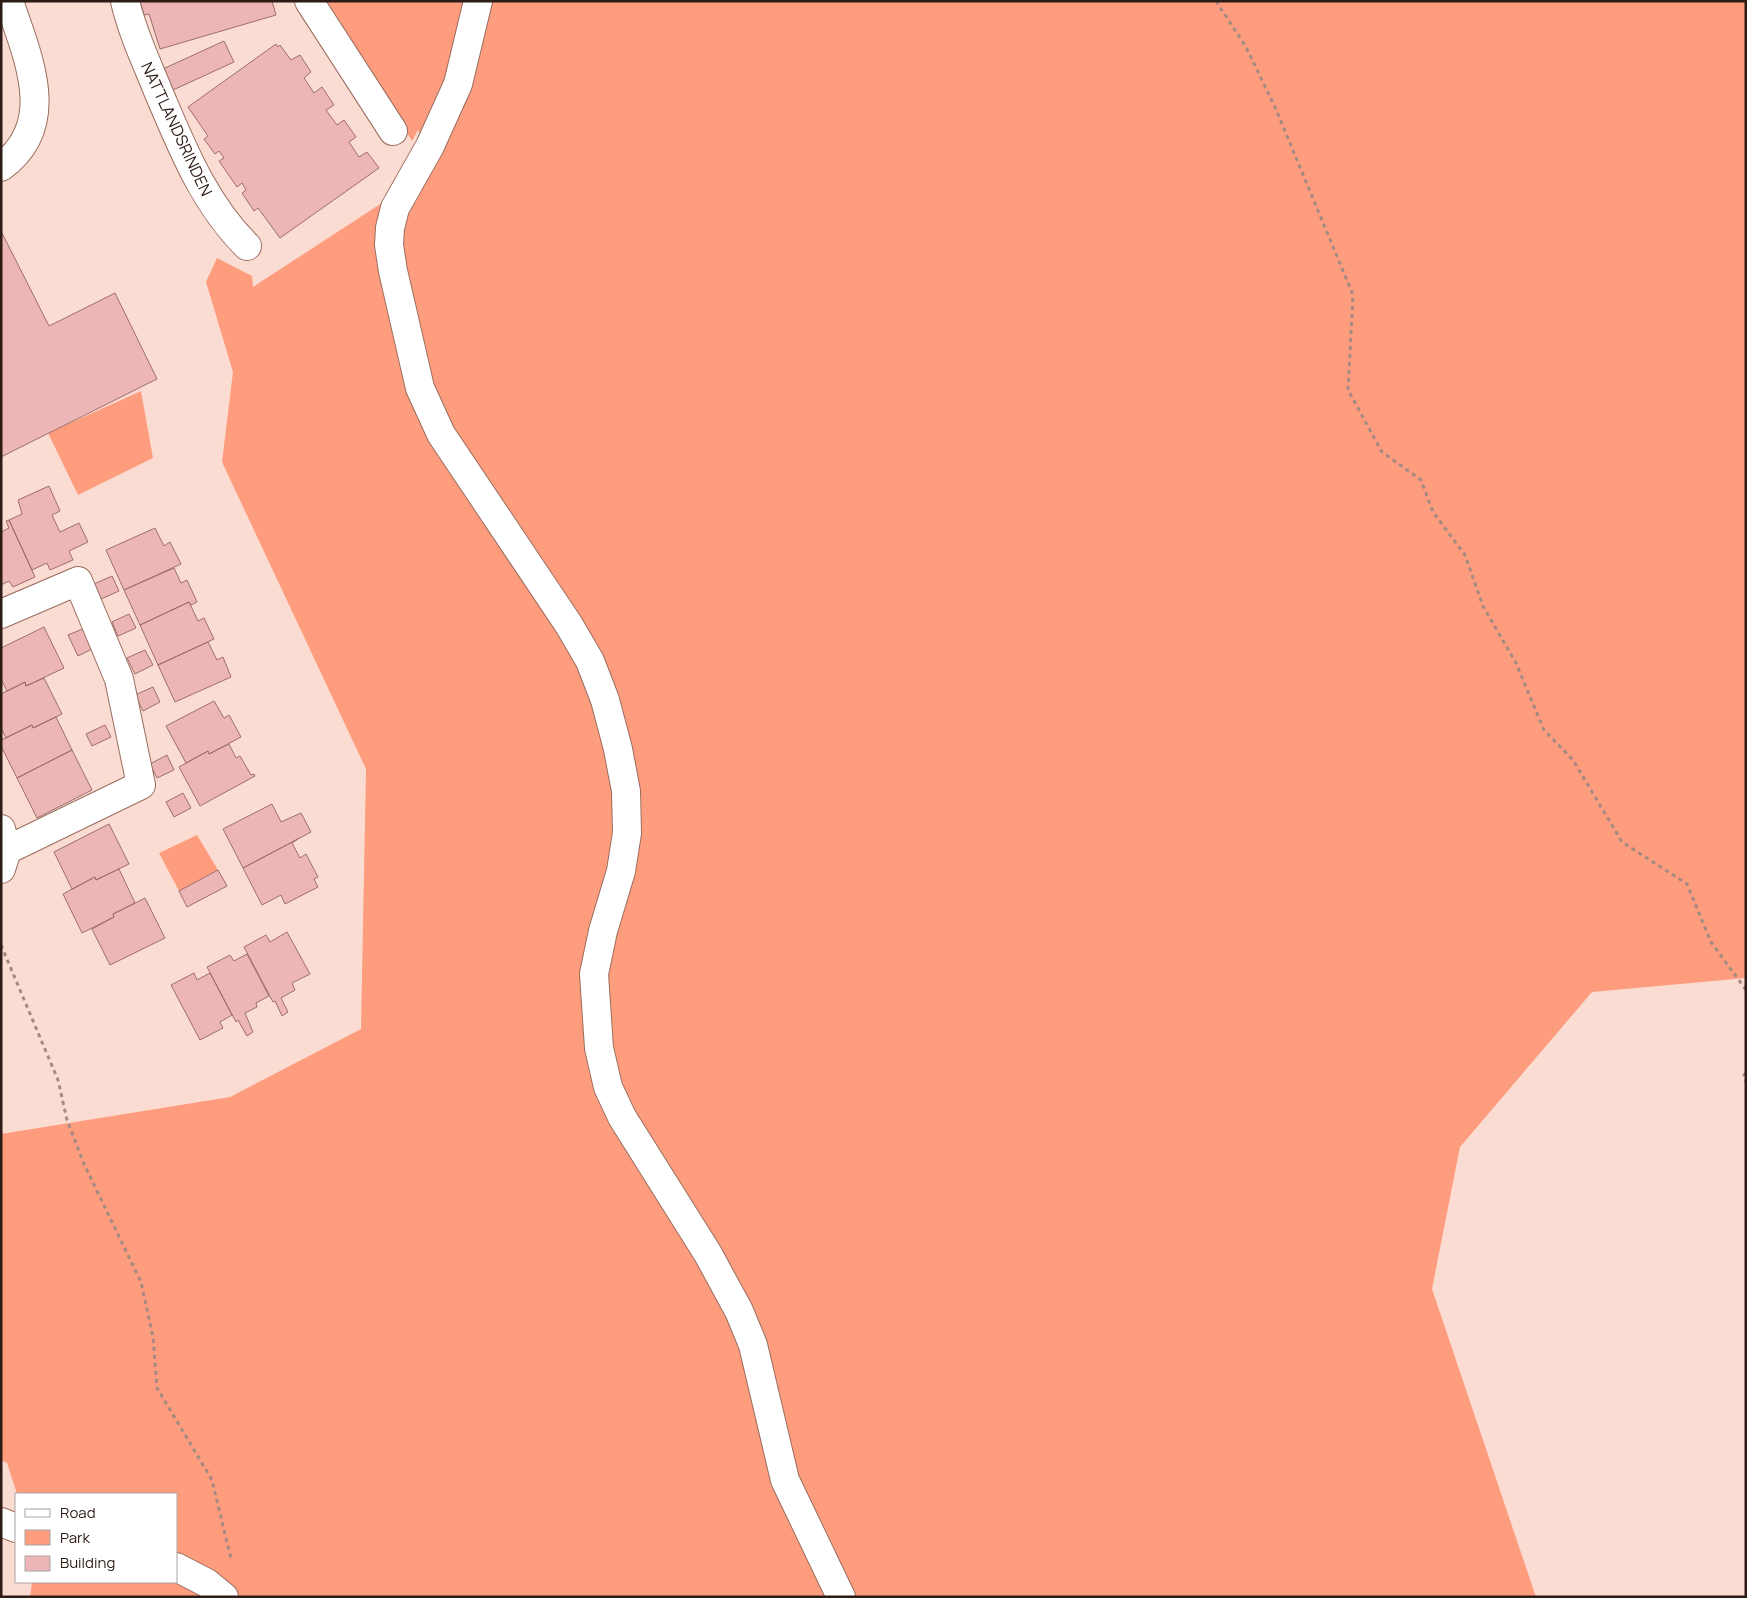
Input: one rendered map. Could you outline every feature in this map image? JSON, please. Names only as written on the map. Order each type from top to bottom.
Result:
[{"type":"street","points":[[1,167],[23,145],[32,125],[35,105],[34,81],[9,1]]},
{"type":"street","name":"NATTLANDSRINDEN","points":[[125,1],[137,40],[200,184],[214,208],[247,246]]},
{"type":"street","points":[[309,1],[393,131]]},
{"type":"street","points":[[478,1],[458,84],[430,146],[395,208],[390,228],[389,245],[393,271],[420,388],[428,410],[441,434],[569,625],[590,662],[605,700],[618,749],[626,791],[627,833],[621,871],[603,931],[594,974],[599,1048],[608,1087],[622,1117],[702,1245],[739,1311],[753,1345],[785,1480],[841,1597]]},
{"type":"street","points":[[1,614],[78,581],[119,679],[141,785],[3,849]]},
{"type":"street","points":[[1,1522],[15,1528]]},
{"type":"street","points":[[178,1568],[207,1583],[224,1597]]},
{"type":"path","points":[[1216,1],[1246,47],[1275,107],[1353,295],[1348,390],[1382,452],[1421,480],[1433,512],[1465,555],[1483,606],[1516,663],[1544,730],[1573,760],[1622,842],[1686,884],[1711,942],[1746,990]]},
{"type":"path","points":[[1,945],[58,1080],[67,1120],[84,1164],[141,1282],[153,1337],[157,1388],[212,1480],[232,1568]]},
{"type":"path","points":[[1746,1073],[1744,1075],[1746,1082]]},
{"type":"green space","points":[[326,1],[1746,1],[1746,978],[1592,992],[1460,1147],[1432,1289],[1536,1597],[30,1597],[32,1583],[178,1583],[178,1493],[17,1493],[7,1463],[1,1460],[1,1134],[230,1097],[361,1029],[366,769],[222,462],[233,372],[206,282],[217,258],[252,276],[253,287],[434,169],[418,130],[412,141]]},
{"type":"green space","points":[[141,391],[153,458],[78,495],[48,433]]},
{"type":"green space","points":[[197,835],[218,870],[179,891],[159,853]]},
{"type":"building","points":[[140,1],[272,1],[276,15],[160,49],[149,14],[144,15]]},
{"type":"building","points":[[224,41],[234,62],[173,90],[163,69]]},
{"type":"building","points":[[276,44],[278,47],[280,45],[291,60],[300,55],[311,72],[304,78],[314,93],[322,87],[334,105],[326,110],[337,125],[344,120],[356,137],[349,142],[359,157],[367,152],[379,168],[280,238],[258,208],[254,211],[242,193],[246,190],[242,183],[237,187],[219,161],[224,158],[219,151],[215,154],[204,139],[208,136],[188,107]]},
{"type":"building","points":[[1,231],[49,326],[115,293],[157,379],[1,457]]},
{"type":"building","points":[[49,486],[60,511],[52,515],[60,532],[79,523],[88,542],[69,551],[73,560],[50,570],[47,563],[32,570],[9,520],[22,514],[18,500]]},
{"type":"building","points":[[9,520],[35,577],[13,587],[9,581],[1,585],[1,532],[9,528],[6,521]]},
{"type":"building","points":[[155,528],[164,546],[170,542],[181,564],[124,590],[106,550]]},
{"type":"building","points":[[174,568],[181,583],[187,580],[197,602],[191,605],[189,602],[140,625],[124,590]]},
{"type":"building","points":[[112,576],[119,591],[101,599],[94,584]]},
{"type":"building","points":[[189,602],[198,621],[204,618],[214,639],[158,665],[140,625]]},
{"type":"building","points":[[129,614],[136,628],[118,636],[112,622]]},
{"type":"building","points":[[44,627],[64,668],[26,686],[25,682],[7,691],[1,679],[1,648]]},
{"type":"building","points":[[85,628],[94,648],[78,656],[68,635]]},
{"type":"building","points":[[208,642],[217,660],[223,657],[231,677],[175,702],[158,665]]},
{"type":"building","points":[[145,650],[153,665],[135,674],[127,658]]},
{"type":"building","points":[[44,678],[62,714],[33,728],[32,725],[6,738],[1,728],[1,694],[25,682],[26,686]]},
{"type":"building","points":[[153,687],[160,702],[143,711],[135,695]]},
{"type":"building","points":[[214,701],[224,718],[229,715],[241,737],[209,754],[208,751],[186,763],[166,726]]},
{"type":"building","points":[[56,717],[72,750],[17,778],[1,746],[1,740],[32,725],[33,728]]},
{"type":"building","points":[[105,725],[111,737],[92,746],[86,734]]},
{"type":"building","points":[[229,744],[236,758],[240,756],[251,775],[254,774],[255,776],[200,806],[179,767],[208,751],[209,754]]},
{"type":"building","points":[[72,750],[92,790],[37,818],[17,778]]},
{"type":"building","points":[[167,755],[174,770],[157,778],[150,764]]},
{"type":"building","points":[[183,793],[191,808],[174,817],[166,802]]},
{"type":"building","points":[[272,804],[281,822],[301,813],[311,832],[243,868],[223,829]]},
{"type":"building","points":[[109,824],[129,864],[96,880],[95,877],[72,889],[54,852]]},
{"type":"building","points":[[298,839],[292,843],[300,858],[306,854],[318,877],[314,879],[318,887],[285,904],[281,895],[262,905],[243,868]]},
{"type":"building","points":[[119,869],[135,903],[113,914],[114,917],[82,933],[63,894],[95,877],[96,880]]},
{"type":"building","points":[[218,870],[227,886],[187,907],[179,891]]},
{"type":"building","points":[[145,898],[165,938],[110,965],[92,929],[114,917],[113,914]]},
{"type":"building","points":[[287,932],[310,974],[292,983],[295,990],[281,998],[288,1012],[282,1016],[244,947],[266,935],[270,942]]},
{"type":"building","points":[[247,954],[269,996],[256,1003],[257,1007],[245,1013],[253,1032],[247,1036],[238,1020],[236,1022],[207,967],[230,955],[234,961]]},
{"type":"building","points":[[194,973],[197,980],[210,973],[232,1015],[220,1022],[223,1028],[200,1040],[171,985]]}]
